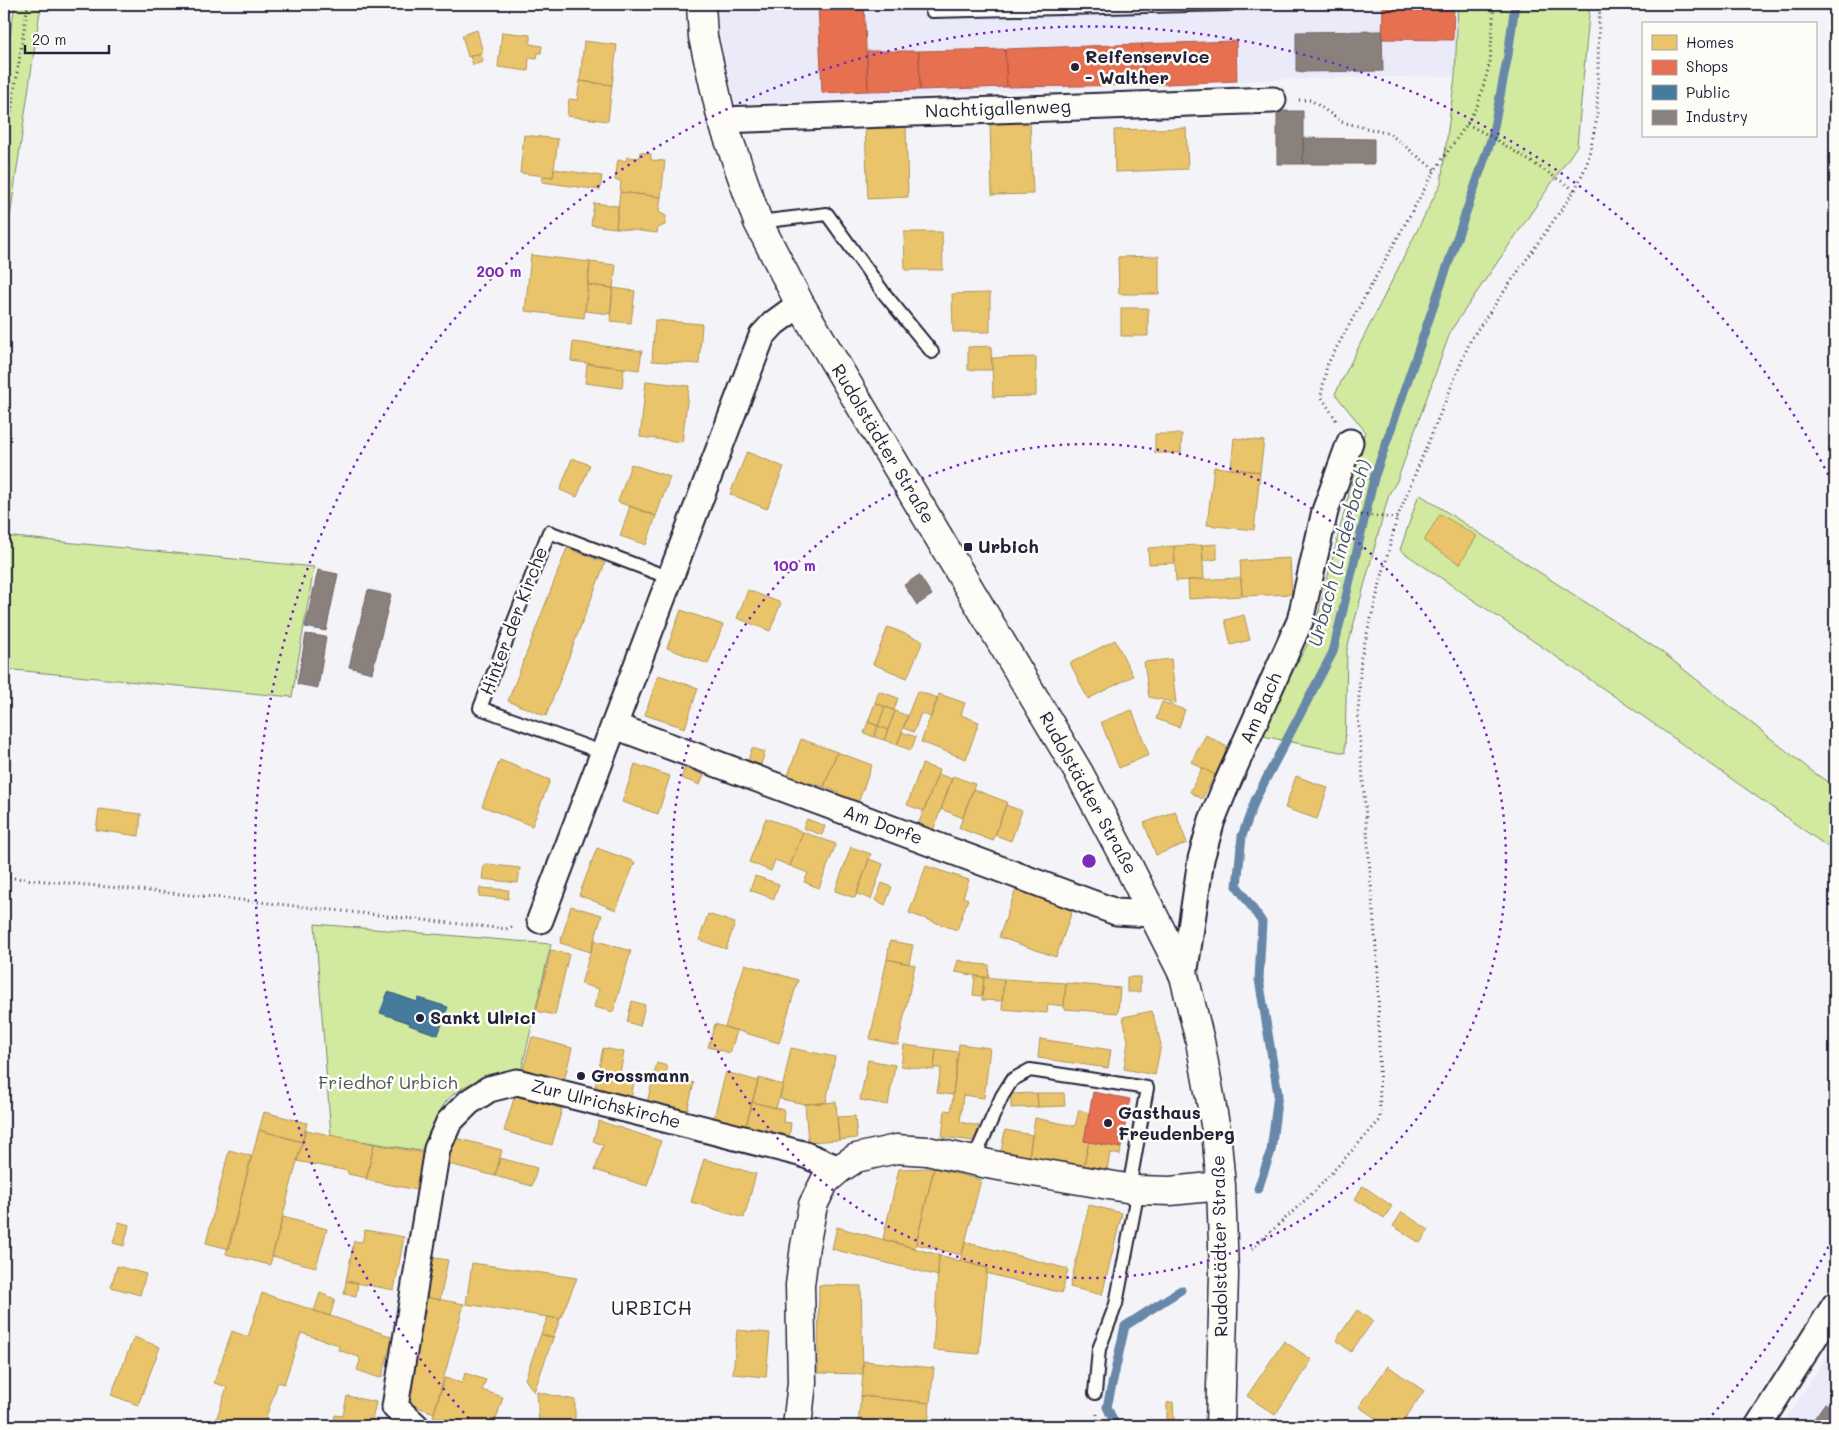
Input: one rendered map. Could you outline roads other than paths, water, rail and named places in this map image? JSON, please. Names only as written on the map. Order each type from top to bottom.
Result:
[{"type":"street","name":"Rudolstädter Straße","points":[[701,4],[703,37],[722,120],[758,222],[800,304],[1079,773],[1184,976],[1202,1051],[1216,1130],[1221,1186],[1224,1274],[1220,1426]]},
{"type":"street","name":"Nachtigallenweg","points":[[722,120],[1273,100]]},
{"type":"street","points":[[540,920],[762,336],[800,304]]},
{"type":"street","name":"Am Bach","points":[[1184,976],[1201,859],[1212,820],[1300,621],[1325,511],[1350,442]]},
{"type":"street","name":"Am Dorfe","points":[[615,726],[1116,912],[1153,914]]},
{"type":"street","name":"Zur Ulrichskirche","points":[[412,1423],[395,1407],[437,1149],[449,1122],[469,1102],[490,1089],[517,1082],[803,1154],[839,1169]]},
{"type":"street","points":[[798,1426],[802,1383],[800,1285],[813,1206],[825,1181],[856,1158],[896,1149],[927,1151],[973,1161],[1134,1189],[1170,1191],[1221,1186]]},
{"type":"street","points":[[1758,1426],[1835,1305]]},
{"type":"street","points":[[1220,1426],[1230,1426]]},
{"type":"lane","points":[[932,4],[932,11],[1230,4]]},
{"type":"lane","points":[[758,222],[827,214],[883,292],[932,352]]},
{"type":"lane","name":"Hinter der Kirche","points":[[604,753],[480,708],[549,532],[670,578]]},
{"type":"lane","points":[[973,1161],[1002,1096],[1012,1080],[1030,1070],[1147,1088],[1116,1304],[1099,1348],[1095,1393]]},
{"type":"waterway","name":"Urbach (Linderbach)","points":[[1258,1189],[1271,1151],[1278,1094],[1259,979],[1262,922],[1237,886],[1242,836],[1256,798],[1333,652],[1374,478],[1492,137],[1508,55],[1515,4]]},
{"type":"waterway","name":"Urbach (Linderbach)","points":[[1116,1426],[1107,1407],[1125,1326],[1181,1290]]},
{"type":"place","name":"Reifenservice - Walther","points":[[1075,67]]},
{"type":"place","name":"Urbich","points":[[968,547]]},
{"type":"place","name":"Sankt Ulrici","points":[[420,1018]]},
{"type":"place","name":"Grossmann","points":[[581,1076]]},
{"type":"place","name":"Gasthaus Freudenberg","points":[[1108,1123]]},
{"type":"district","name":"URBICH","points":[[652,1308]]},
{"type":"park label","name":"Friedhof Urbich","points":[[388,1083]]}]
